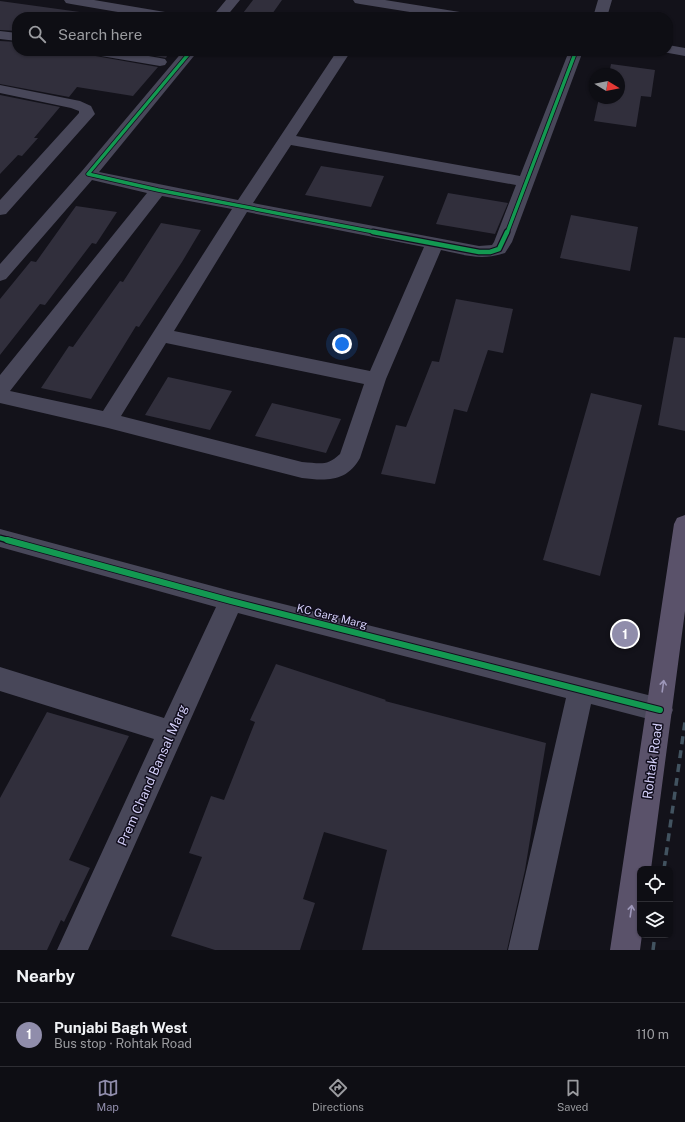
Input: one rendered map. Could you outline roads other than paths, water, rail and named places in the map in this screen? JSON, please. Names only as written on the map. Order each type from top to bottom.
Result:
[{"type":"main road","name":"Rohtak Road","points":[[625,950],[685,524]]},
{"type":"street","points":[[71,0],[142,12]]},
{"type":"street","points":[[223,12],[233,0]]},
{"type":"street","points":[[360,0],[374,5],[428,12]]},
{"type":"street","points":[[601,12],[605,0]]},
{"type":"street","points":[[0,34],[12,37]]},
{"type":"street","points":[[673,50],[685,52]]},
{"type":"street","points":[[125,56],[160,62]]},
{"type":"street","points":[[0,275],[88,174],[187,56]]},
{"type":"street","points":[[108,420],[243,205],[341,56]]},
{"type":"street","points":[[88,174],[158,190],[243,205],[479,252],[490,252],[499,249],[574,56]]},
{"type":"street","points":[[0,210],[87,114],[86,109],[75,104],[1,91]]},
{"type":"street","points":[[286,139],[526,182]]},
{"type":"street","points":[[0,388],[158,190]]},
{"type":"street","points":[[0,396],[108,420],[302,470],[323,472],[338,469],[349,458],[376,380],[435,243]]},
{"type":"street","points":[[160,336],[376,380]]},
{"type":"street","name":"KC Garg Marg","points":[[0,538],[232,600],[660,710]]},
{"type":"street","name":"Prem Chand Bansal Marg","points":[[72,950],[232,600]]},
{"type":"street","points":[[0,679],[171,732]]},
{"type":"street","points":[[523,950],[581,690]]},
{"type":"railway","points":[[664,866],[685,722]]},
{"type":"railway","points":[[653,950],[655,938]]},
{"type":"place","name":"Punjabi Bagh West","points":[[625,634]]}]
